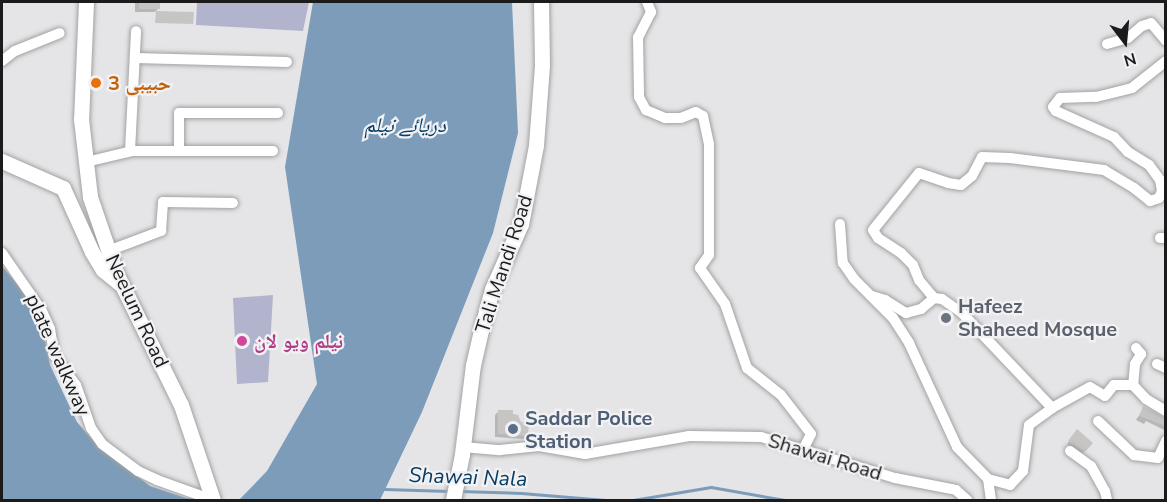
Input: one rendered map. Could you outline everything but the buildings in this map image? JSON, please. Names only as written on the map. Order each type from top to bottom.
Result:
[{"type":"street","name":"Neelum Road","points":[[86,2],[81,119],[90,197],[122,284],[181,405],[213,500]]},
{"type":"street","name":"Tali Mandi Road","points":[[453,501],[463,451],[473,365],[481,330],[492,289],[521,224],[536,145],[542,65],[541,2]]},
{"type":"street","points":[[647,2],[651,12],[638,37],[639,97],[646,110],[665,117],[681,118],[696,112],[703,116],[709,144],[709,255],[700,268],[725,304],[747,368],[781,395],[811,434],[803,450]]},
{"type":"street","points":[[1107,44],[1128,38],[1142,26],[1151,23],[1166,41]]},
{"type":"street","points":[[130,151],[136,31]]},
{"type":"street","points":[[2,61],[15,51],[60,33]]},
{"type":"street","points":[[135,58],[287,62]]},
{"type":"street","points":[[1052,408],[962,313],[942,299],[934,298],[920,280],[913,265],[901,253],[878,238],[873,230],[919,173],[961,185],[972,176],[982,157],[1010,158],[1104,170],[1134,188],[1150,201],[1158,198],[1162,191],[1160,180],[1149,165],[1128,152],[1114,137],[1056,111],[1053,107],[1060,98],[1096,97],[1132,88],[1166,61]]},
{"type":"street","points":[[179,149],[179,112],[278,113]]},
{"type":"street","points":[[86,162],[130,151],[179,149],[273,151]]},
{"type":"street","points":[[2,161],[63,188],[102,270],[122,284]]},
{"type":"street","points":[[108,251],[161,231],[163,202],[232,203]]},
{"type":"street","points":[[840,224],[843,263],[854,279],[893,318],[909,343],[957,447],[988,479],[1010,485],[1023,471],[1029,425],[1052,408],[1090,387],[1105,396],[1114,385],[1133,385],[1146,399],[1166,411]]},
{"type":"street","name":"plate walkway","points":[[2,253],[42,311],[50,329],[54,355],[76,385],[91,428],[102,444],[138,471],[213,500]]},
{"type":"street","points":[[872,296],[885,300],[906,313],[921,309],[934,298]]},
{"type":"street","points":[[1133,385],[1135,364],[1141,354],[1136,348]]},
{"type":"street","points":[[1098,421],[1134,455],[1158,458],[1166,441]]},
{"type":"street","name":"Shawai Road","points":[[463,451],[539,446],[585,454],[689,436],[761,437],[895,478],[956,490],[968,501]]},
{"type":"street","points":[[1070,451],[1091,466],[1105,491],[1107,501]]},
{"type":"street","points":[[988,479],[991,501]]},
{"type":"shaded area","points":[[197,2],[309,2],[303,31],[196,25]]},
{"type":"shaded area","points":[[273,295],[268,382],[237,384],[233,298]]},
{"type":"water","name":"دریائے نیلم","points":[[313,2],[512,2],[518,133],[493,233],[422,412],[380,500],[239,500],[267,471],[317,384],[285,167]]},
{"type":"water","points":[[2,266],[26,295],[42,326],[50,365],[77,422],[97,445],[150,486],[186,498],[209,500],[2,500]]},
{"type":"waterway","name":"Shawai Nala","points":[[633,500],[711,487],[785,500]]},
{"type":"waterway","name":"Shawai Nala","points":[[384,489],[449,491]]},
{"type":"waterway","name":"Shawai Nala","points":[[459,491],[606,500]]},
{"type":"place","name":"حبیبی 3","points":[[96,83]]},
{"type":"place","name":"Hafeez Shaheed Mosque","points":[[946,318]]},
{"type":"place","name":"نیلم ویو لان","points":[[242,341]]},
{"type":"place","name":"Saddar Police Station","points":[[513,429]]}]
